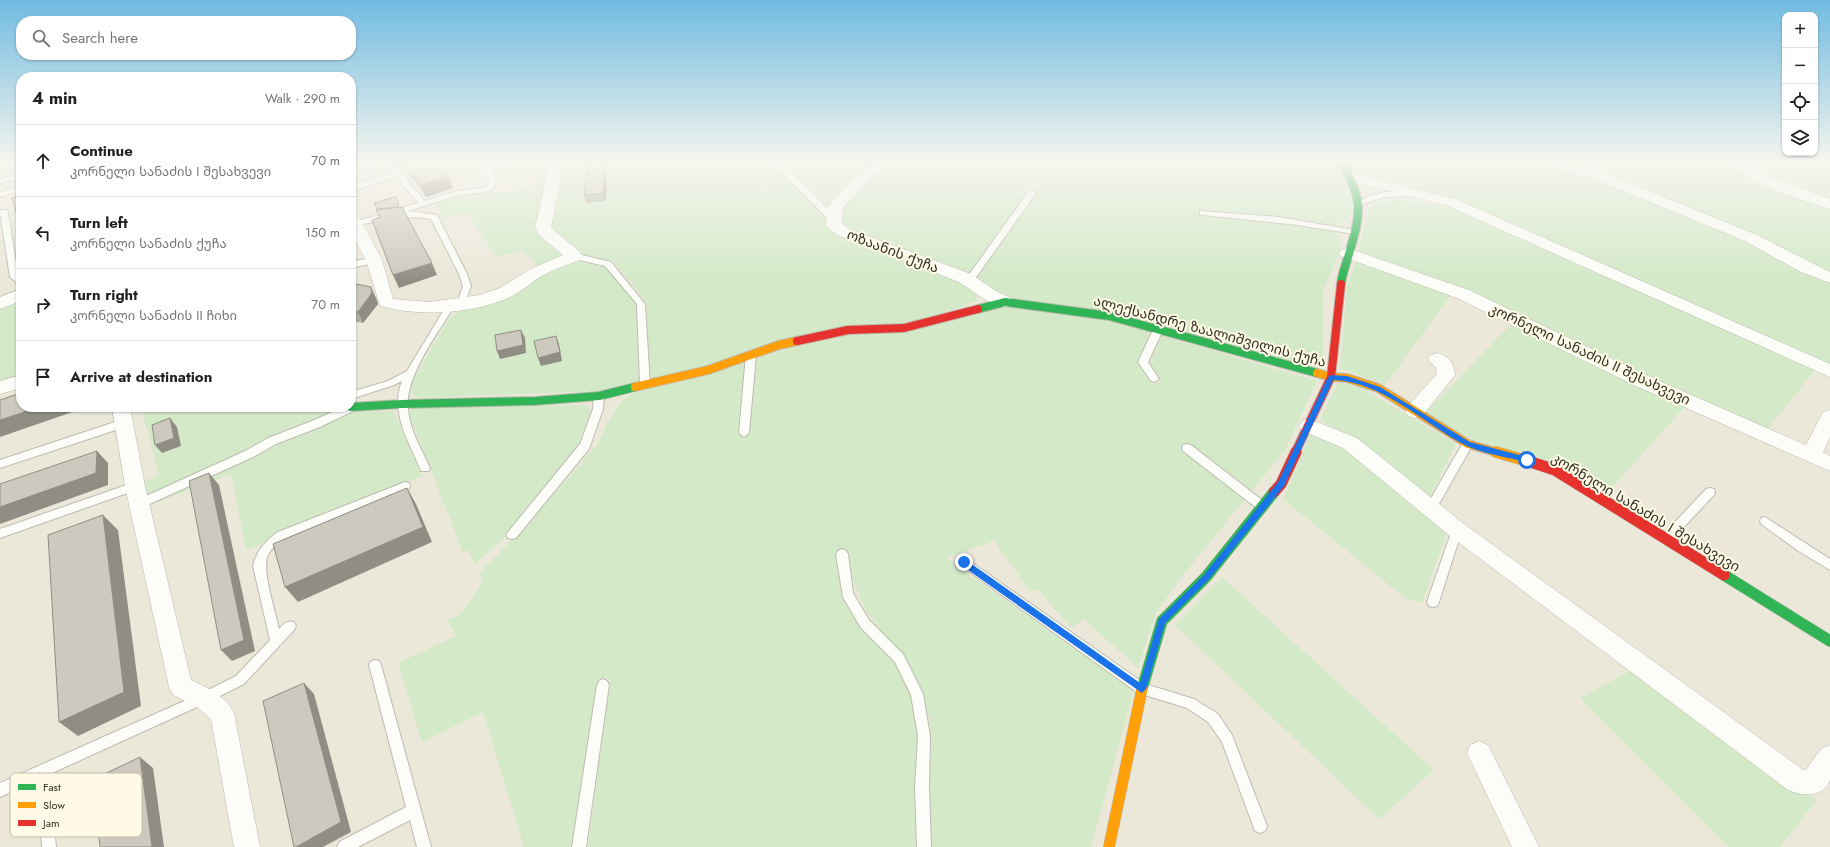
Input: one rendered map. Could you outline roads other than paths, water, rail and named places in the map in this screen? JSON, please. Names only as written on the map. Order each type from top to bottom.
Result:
[{"type":"street","points":[[356,226],[374,260],[386,302],[396,306],[456,304],[482,300],[506,292],[532,275],[574,256],[546,233],[543,228],[549,202]]},
{"type":"street","name":"ოზაანის ქუჩა","points":[[839,202],[835,208],[833,219],[834,226],[844,232],[969,281],[990,295],[1004,302]]},
{"type":"street","points":[[1447,202],[1830,371]]},
{"type":"street","points":[[1662,202],[1751,238],[1806,268],[1830,278]]},
{"type":"street","points":[[1108,847],[1118,807],[1142,689],[1162,621],[1206,577],[1281,484],[1331,377],[1341,280],[1359,219],[1360,203]]},
{"type":"street","name":"კორნელი სანაძის II შესახვევი","points":[[1348,253],[1464,294],[1642,381],[1830,464]]},
{"type":"street","points":[[0,304],[16,296]]},
{"type":"street","name":"ალექსანდრე ზაალიშვილის ქუჩა","points":[[356,403],[402,404],[535,401],[599,396],[708,370],[779,345],[848,330],[904,328],[1004,302],[1109,316],[1331,377]]},
{"type":"street","points":[[1415,411],[1446,374],[1445,365],[1437,359]]},
{"type":"street","name":"კორნელი სანაძის I შესახვევი","points":[[1331,377],[1347,378],[1378,388],[1468,444],[1527,460],[1555,470],[1830,641]]},
{"type":"street","points":[[0,388],[16,383]]},
{"type":"street","points":[[122,415],[137,495],[181,687],[204,698],[222,713],[247,847]]},
{"type":"street","points":[[1811,456],[1830,417]]},
{"type":"street","points":[[1309,426],[1350,442],[1457,530],[1797,780],[1811,783],[1820,773],[1830,757]]},
{"type":"street","points":[[1479,753],[1526,847]]},
{"type":"lane","points":[[356,219],[394,213],[431,202]]},
{"type":"lane","points":[[816,202],[833,219]]},
{"type":"lane","points":[[969,281],[1025,202]]},
{"type":"lane","points":[[4,212],[14,277],[16,279]]},
{"type":"lane","points":[[394,213],[419,213],[434,217],[463,274],[467,286],[406,381],[402,404],[403,418],[425,468]]},
{"type":"lane","points":[[1203,213],[1267,217],[1318,224],[1354,232]]},
{"type":"lane","points":[[574,256],[608,264],[641,304],[645,386]]},
{"type":"lane","points":[[356,264],[374,260]]},
{"type":"lane","points":[[1154,379],[1144,362],[1158,330]]},
{"type":"lane","points":[[744,433],[751,355]]},
{"type":"lane","points":[[356,400],[410,373]]},
{"type":"lane","points":[[512,535],[585,446],[598,410],[599,396]]},
{"type":"lane","points":[[0,534],[137,495],[249,454],[272,441],[316,424],[336,412]]},
{"type":"lane","points":[[0,464],[122,415]]},
{"type":"lane","points":[[1431,508],[1468,444]]},
{"type":"lane","points":[[1187,448],[1262,507]]},
{"type":"lane","points":[[276,641],[259,566],[261,556],[267,546],[282,536],[405,486]]},
{"type":"lane","points":[[1666,539],[1710,492]]},
{"type":"lane","points":[[1765,521],[1804,549],[1830,564]]},
{"type":"lane","points":[[1433,602],[1457,530]]},
{"type":"lane","points":[[842,554],[847,594],[865,624],[899,658],[917,694],[924,736],[922,788],[924,847]]},
{"type":"lane","points":[[964,562],[1142,689],[1190,703],[1213,718],[1226,739],[1260,826]]},
{"type":"lane","points":[[37,773],[204,698],[240,680],[290,626]]},
{"type":"lane","points":[[375,665],[413,811],[424,847]]},
{"type":"lane","points":[[579,847],[603,685]]},
{"type":"lane","points":[[0,790],[10,785]]},
{"type":"lane","points":[[344,847],[413,811]]},
{"type":"lane","points":[[48,837],[49,847]]}]
